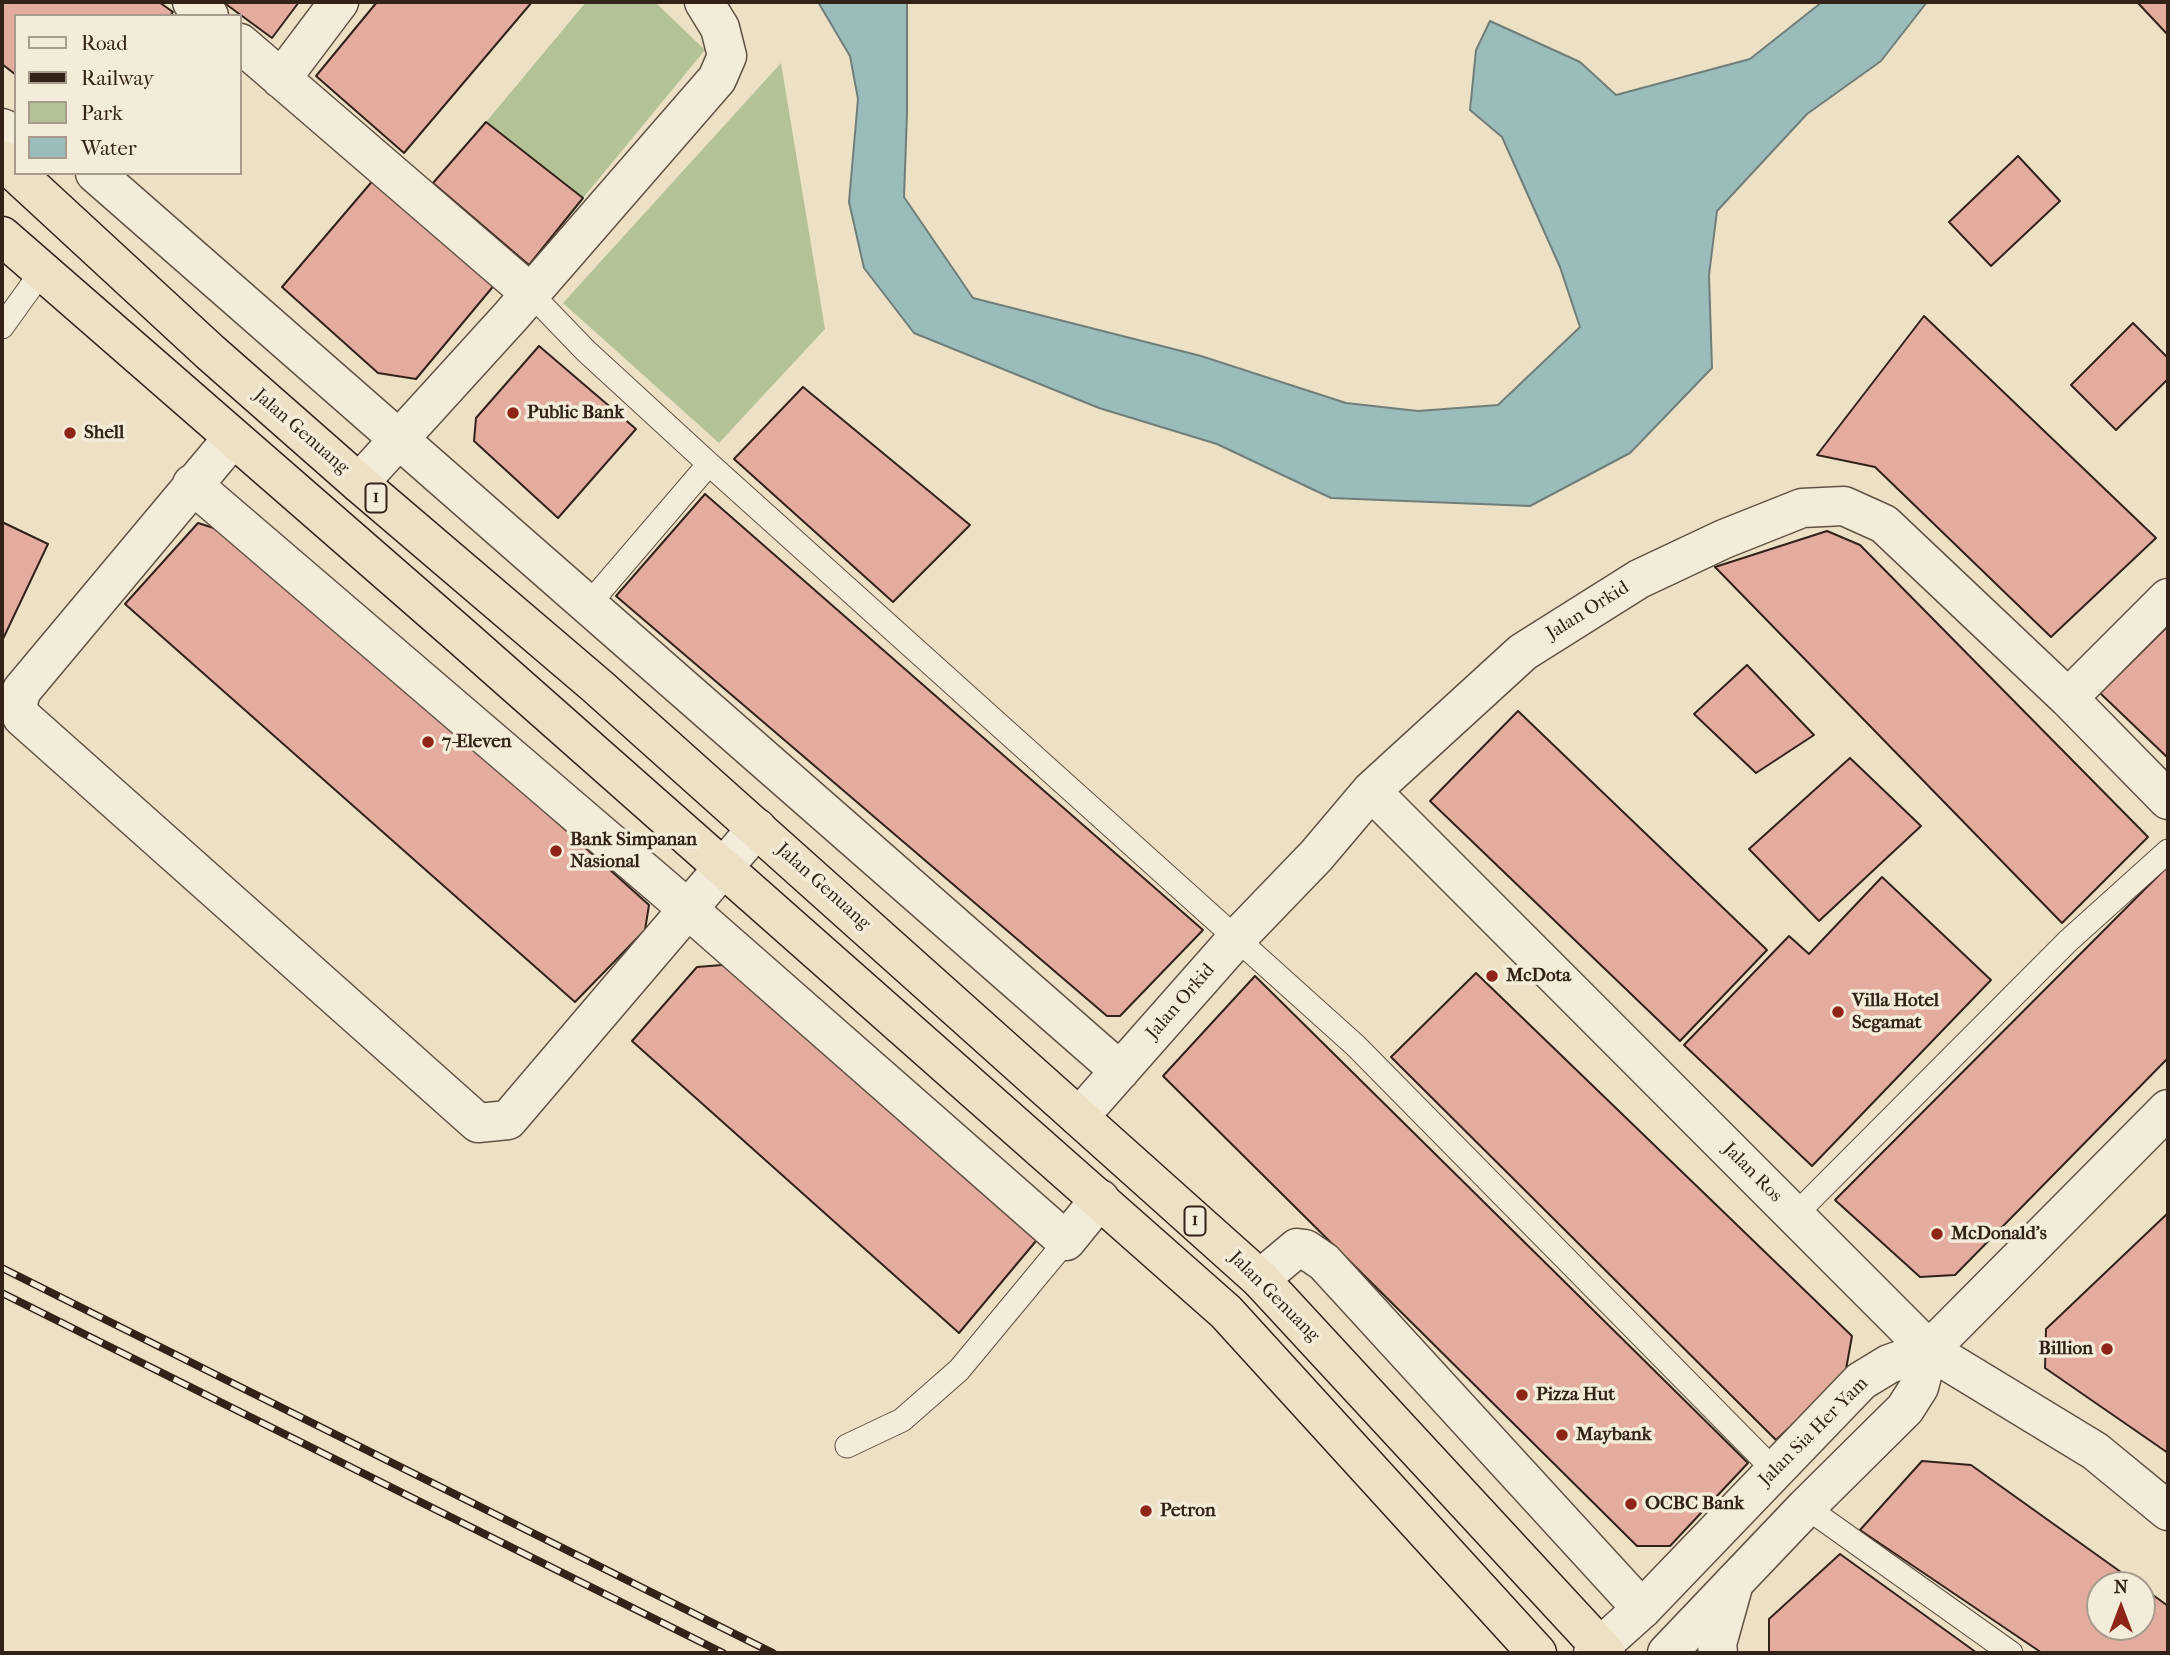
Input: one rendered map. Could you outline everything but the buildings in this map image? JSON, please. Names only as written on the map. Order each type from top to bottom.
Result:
[{"type":"highway","name":"Jalan Genuang","points":[[18,175],[210,352],[597,686],[1260,1279],[1600,1651]]},
{"type":"highway","points":[[2,236],[461,636],[1226,1312],[1537,1653]]},
{"type":"street","points":[[281,79],[339,2]]},
{"type":"street","points":[[359,483],[717,79],[727,56],[720,28],[704,2]]},
{"type":"street","points":[[242,45],[530,293]]},
{"type":"street","points":[[96,175],[1120,1071]]},
{"type":"street","points":[[232,439],[22,690],[17,705],[22,718],[478,1123],[508,1120],[757,828]]},
{"type":"street","points":[[192,484],[689,910],[1066,1241],[1100,1199]]},
{"type":"street","name":"Jalan Orkid","points":[[1079,1117],[1237,938],[1316,856],[1371,792],[1523,652],[1639,579],[1724,539],[1802,508],[1844,506],[1884,524],[2068,698],[2168,800]]},
{"type":"street","points":[[2068,698],[2168,598]]},
{"type":"street","name":"Jalan Ros","points":[[1371,792],[1929,1350],[2095,1451],[2168,1511]]},
{"type":"street","name":"Jalan Sia Her Yam","points":[[1600,1651],[1861,1381],[1889,1364],[1929,1350],[2168,1109]]},
{"type":"street","points":[[1260,1279],[1297,1248],[1305,1249],[1324,1262],[1642,1609]]},
{"type":"street","name":"Jalan Sia Her Yam","points":[[1667,1653],[1806,1507],[1905,1409],[1919,1387],[1929,1350]]},
{"type":"street","points":[[1718,1653],[1717,1644],[1734,1583]]},
{"type":"lane","points":[[2,327],[43,270]]},
{"type":"lane","points":[[530,293],[586,351],[709,464],[1356,1046],[1775,1471]]},
{"type":"lane","points":[[589,604],[709,464]]},
{"type":"lane","points":[[1794,1216],[2068,941],[2168,851]]},
{"type":"lane","points":[[847,1446],[902,1420],[959,1370],[1066,1241]]},
{"type":"lane","points":[[1806,1507],[2011,1653]]},
{"type":"green space","points":[[586,2],[655,2],[705,50],[583,198],[486,122]]},
{"type":"green space","points":[[781,63],[825,329],[719,443],[563,303]]},
{"type":"water","points":[[818,2],[907,2],[904,197],[973,298],[1201,356],[1346,403],[1418,411],[1498,405],[1580,327],[1560,267],[1502,137],[1470,110],[1476,50],[1490,21],[1580,62],[1616,95],[1750,59],[1822,2],[1927,2],[1881,61],[1807,114],[1717,211],[1709,275],[1712,368],[1630,453],[1530,506],[1331,498],[1217,444],[1099,408],[914,333],[864,268],[849,202],[858,99],[850,56]]},
{"type":"railway","points":[[2,1268],[773,1653]]},
{"type":"railway","points":[[2,1293],[723,1653]]},
{"type":"place","name":"Public Bank","points":[[513,413]]},
{"type":"place","name":"Shell","points":[[70,433]]},
{"type":"place","name":"7-Eleven","points":[[428,742]]},
{"type":"place","name":"Bank Simpanan Nasional","points":[[556,851]]},
{"type":"place","name":"McDota","points":[[1492,976]]},
{"type":"place","name":"Villa Hotel Segamat","points":[[1838,1012]]},
{"type":"place","name":"McDonald's","points":[[1937,1234]]},
{"type":"place","name":"Billion","points":[[2107,1349]]},
{"type":"place","name":"Pizza Hut","points":[[1522,1395]]},
{"type":"place","name":"Maybank","points":[[1562,1435]]},
{"type":"place","name":"OCBC Bank","points":[[1631,1504]]},
{"type":"place","name":"Petron","points":[[1146,1511]]}]
